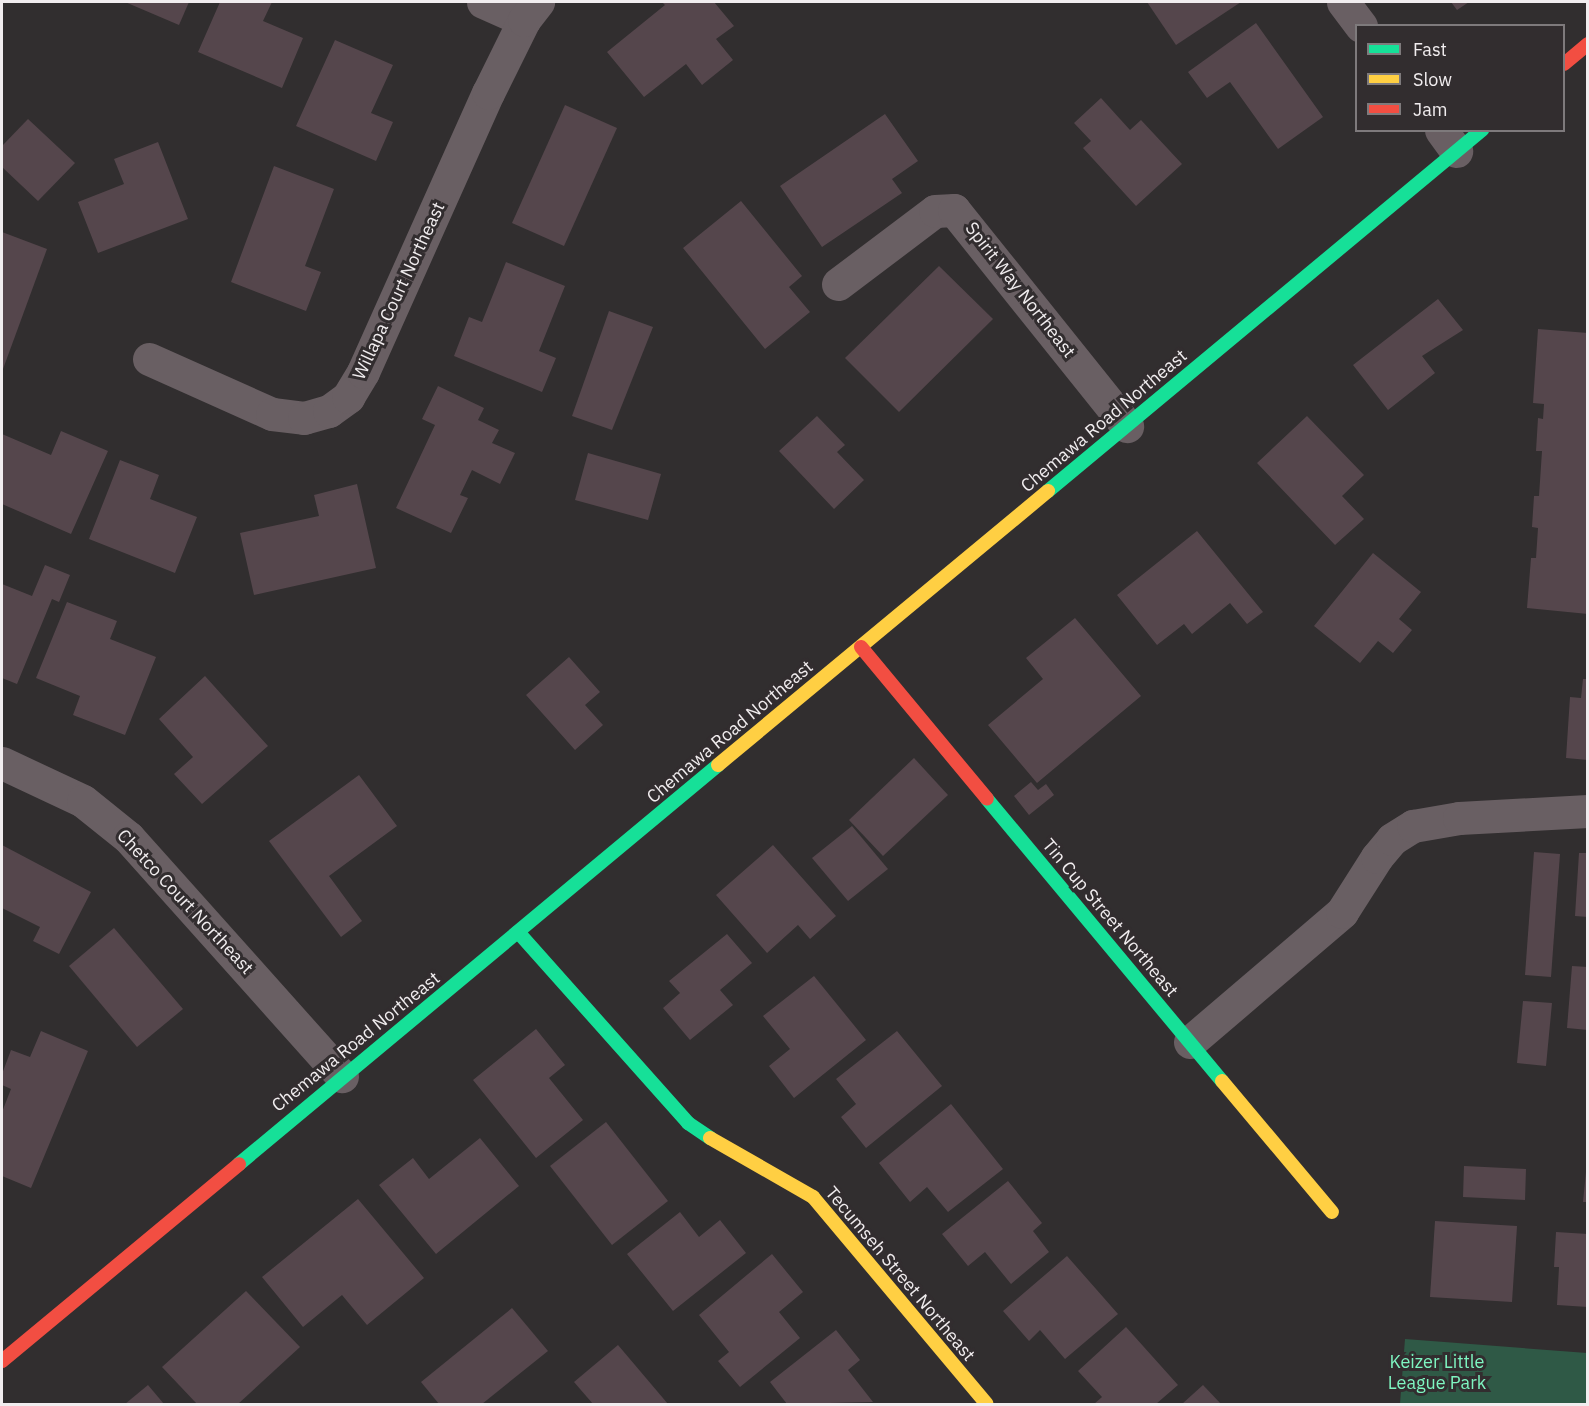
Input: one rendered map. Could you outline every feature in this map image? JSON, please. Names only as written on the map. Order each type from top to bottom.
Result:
[{"type":"main road","points":[[1565,61],[1587,44]]},
{"type":"main road","name":"Chemawa Road Northeast","points":[[2,1361],[342,1076],[1127,426],[1449,141],[1476,132]]},
{"type":"main road","name":"Tin Cup Street Northeast","points":[[861,647],[1332,1212]]},
{"type":"main road","name":"Tecumseh Street Northeast","points":[[518,932],[688,1123],[732,1153],[781,1176],[813,1197],[987,1404]]},
{"type":"street","points":[[483,2],[531,11]]},
{"type":"street","points":[[1343,2],[1360,24]]},
{"type":"street","name":"Willapa Court Northeast","points":[[149,358],[272,414],[304,418],[329,411],[348,398],[531,11]]},
{"type":"street","name":"Spirit Way Northeast","points":[[838,284],[935,211],[954,210],[1127,426]]},
{"type":"street","name":"Chetco Court Northeast","points":[[2,763],[83,801],[128,837],[342,1076]]},
{"type":"street","points":[[1190,1042],[1342,912],[1377,856],[1392,839],[1413,826],[1459,818],[1587,811]]},
{"type":"green space","name":"Keizer Little League Park","points":[[1405,1339],[1587,1353],[1587,1404],[1400,1404]]},
{"type":"building","points":[[125,2],[189,2],[179,25]]},
{"type":"building","points":[[220,2],[272,2],[263,21],[303,38],[282,88],[198,52]]},
{"type":"building","points":[[662,2],[714,2],[734,26],[716,39],[733,60],[702,85],[686,64],[644,97],[607,52],[665,5]]},
{"type":"building","points":[[1147,2],[1241,2],[1176,45]]},
{"type":"building","points":[[1451,2],[1469,2],[1457,10]]},
{"type":"building","points":[[1256,23],[1323,117],[1278,149],[1230,82],[1207,98],[1188,72]]},
{"type":"building","points":[[335,40],[393,65],[371,113],[393,122],[376,161],[296,126]]},
{"type":"building","points":[[1101,98],[1130,130],[1141,120],[1182,164],[1136,206],[1083,148],[1091,141],[1074,123]]},
{"type":"building","points":[[565,105],[617,128],[564,246],[512,223]]},
{"type":"building","points":[[885,114],[918,161],[892,179],[902,193],[822,247],[780,186]]},
{"type":"building","points":[[28,119],[75,163],[38,201],[2,167],[2,146]]},
{"type":"building","points":[[158,142],[188,219],[98,253],[78,202],[124,184],[114,159]]},
{"type":"building","points":[[274,166],[334,189],[305,266],[321,272],[306,311],[231,282]]},
{"type":"building","points":[[741,201],[802,276],[789,287],[810,312],[765,349],[683,248]]},
{"type":"building","points":[[2,232],[47,249],[3,369],[2,368]]},
{"type":"building","points":[[506,262],[565,286],[539,351],[556,358],[542,392],[454,356],[469,317],[482,322]]},
{"type":"building","points":[[939,266],[993,319],[899,412],[845,358]]},
{"type":"building","points":[[1438,299],[1463,330],[1422,356],[1435,373],[1388,410],[1353,365]]},
{"type":"building","points":[[609,311],[653,327],[612,430],[572,416]]},
{"type":"building","points":[[1538,329],[1588,333],[1588,614],[1527,608],[1531,558],[1536,558],[1538,528],[1532,527],[1534,496],[1539,496],[1542,451],[1536,451],[1538,418],[1543,419],[1544,404],[1533,403]]},
{"type":"building","points":[[438,386],[484,408],[478,420],[499,430],[492,443],[515,453],[500,484],[472,470],[460,495],[468,498],[451,533],[396,508],[435,425],[422,419]]},
{"type":"building","points":[[817,416],[845,445],[837,452],[864,480],[834,509],[779,451]]},
{"type":"building","points":[[1307,416],[1364,475],[1342,496],[1364,519],[1335,545],[1257,463]]},
{"type":"building","points":[[61,431],[108,451],[71,534],[2,504],[2,434],[51,455]]},
{"type":"building","points":[[588,453],[661,474],[648,520],[575,500]]},
{"type":"building","points":[[120,460],[159,475],[150,499],[197,517],[175,573],[89,539]]},
{"type":"building","points":[[357,484],[376,568],[254,595],[240,533],[319,516],[314,495]]},
{"type":"building","points":[[1197,531],[1263,612],[1247,624],[1230,603],[1192,634],[1184,624],[1157,645],[1117,595]]},
{"type":"building","points":[[1373,553],[1421,592],[1399,619],[1412,630],[1393,653],[1378,641],[1360,663],[1314,626]]},
{"type":"building","points":[[45,565],[70,575],[59,602],[52,599],[17,684],[2,678],[2,584],[32,596]]},
{"type":"building","points":[[67,602],[117,621],[110,639],[156,657],[125,735],[73,715],[80,696],[36,678]]},
{"type":"building","points":[[1075,618],[1141,696],[1037,783],[988,725],[1043,679],[1026,658]]},
{"type":"building","points":[[569,657],[600,692],[585,705],[603,725],[575,750],[526,695]]},
{"type":"building","points":[[205,676],[268,746],[202,804],[174,774],[193,757],[159,719]]},
{"type":"building","points":[[1583,679],[1588,679],[1588,760],[1566,758],[1570,697],[1581,698]]},
{"type":"building","points":[[914,758],[948,795],[883,856],[849,820]]},
{"type":"building","points":[[359,775],[397,826],[329,876],[362,921],[341,937],[269,841]]},
{"type":"building","points":[[1031,782],[1038,790],[1046,784],[1054,795],[1029,815],[1014,796]]},
{"type":"building","points":[[852,826],[888,869],[848,901],[812,858]]},
{"type":"building","points":[[2,845],[91,892],[59,954],[33,941],[40,927],[2,908]]},
{"type":"building","points":[[773,845],[836,916],[810,939],[798,925],[767,953],[716,895]]},
{"type":"building","points":[[1534,852],[1560,854],[1551,977],[1525,975]]},
{"type":"building","points":[[1579,853],[1588,853],[1588,917],[1575,916]]},
{"type":"building","points":[[114,928],[183,1009],[137,1047],[69,966]]},
{"type":"building","points":[[727,934],[752,963],[720,990],[733,1005],[690,1040],[663,1008],[680,993],[669,981]]},
{"type":"building","points":[[1572,966],[1588,967],[1588,1030],[1567,1028]]},
{"type":"building","points":[[814,976],[866,1040],[794,1098],[769,1066],[790,1049],[763,1016]]},
{"type":"building","points":[[1523,1001],[1552,1003],[1546,1066],[1517,1063]]},
{"type":"building","points":[[536,1029],[565,1065],[549,1078],[583,1120],[536,1158],[473,1080]]},
{"type":"building","points":[[41,1031],[88,1051],[31,1188],[2,1176],[2,1112],[11,1089],[2,1085],[2,1074],[11,1050],[30,1057]]},
{"type":"building","points":[[897,1031],[942,1086],[866,1148],[841,1117],[856,1104],[836,1079]]},
{"type":"building","points":[[951,1104],[1003,1169],[948,1212],[927,1187],[910,1202],[879,1163]]},
{"type":"building","points":[[606,1122],[668,1201],[612,1245],[550,1166]]},
{"type":"building","points":[[480,1138],[519,1186],[436,1254],[379,1185],[413,1158],[429,1179]]},
{"type":"building","points":[[1464,1166],[1526,1169],[1525,1200],[1463,1197]]},
{"type":"building","points":[[1586,1172],[1588,1172],[1588,1202],[1583,1202]]},
{"type":"building","points":[[1008,1181],[1042,1223],[1033,1231],[1049,1252],[1011,1284],[985,1252],[968,1266],[942,1234]]},
{"type":"building","points":[[358,1199],[424,1278],[367,1325],[342,1295],[303,1327],[262,1277]]},
{"type":"building","points":[[680,1212],[699,1237],[720,1220],[746,1253],[673,1311],[627,1254]]},
{"type":"building","points":[[1435,1221],[1517,1226],[1512,1302],[1430,1297]]},
{"type":"building","points":[[1556,1232],[1588,1234],[1588,1307],[1557,1305],[1559,1267],[1554,1267]]},
{"type":"building","points":[[772,1254],[803,1292],[779,1312],[800,1338],[740,1387],[718,1361],[729,1352],[699,1315]]},
{"type":"building","points":[[1067,1256],[1118,1314],[1065,1359],[1040,1330],[1029,1341],[1003,1311]]},
{"type":"building","points":[[246,1291],[300,1347],[238,1404],[197,1404],[162,1367]]},
{"type":"building","points":[[512,1308],[548,1351],[482,1404],[439,1404],[421,1382]]},
{"type":"building","points":[[1126,1327],[1178,1385],[1156,1404],[1094,1404],[1102,1397],[1078,1371]]},
{"type":"building","points":[[836,1330],[860,1360],[848,1370],[873,1402],[787,1404],[770,1382]]},
{"type":"building","points":[[618,1345],[668,1404],[593,1404],[574,1382]]},
{"type":"building","points":[[148,1385],[164,1404],[125,1404]]},
{"type":"building","points":[[1203,1385],[1221,1404],[1182,1404]]},
{"type":"traffic: fast","points":[[1048,491],[1480,132]]},
{"type":"traffic: fast","points":[[239,1164],[718,765]]},
{"type":"traffic: fast","points":[[987,799],[1222,1081]]},
{"type":"traffic: fast","points":[[518,932],[688,1123],[710,1138]]},
{"type":"traffic: slow","points":[[718,765],[1048,491]]},
{"type":"traffic: slow","points":[[1222,1081],[1332,1212]]},
{"type":"traffic: slow","points":[[710,1138],[813,1197],[987,1404]]},
{"type":"traffic: jam","points":[[1565,63],[1588,44]]},
{"type":"traffic: jam","points":[[861,647],[987,799]]},
{"type":"traffic: jam","points":[[2,1361],[239,1164]]}]
